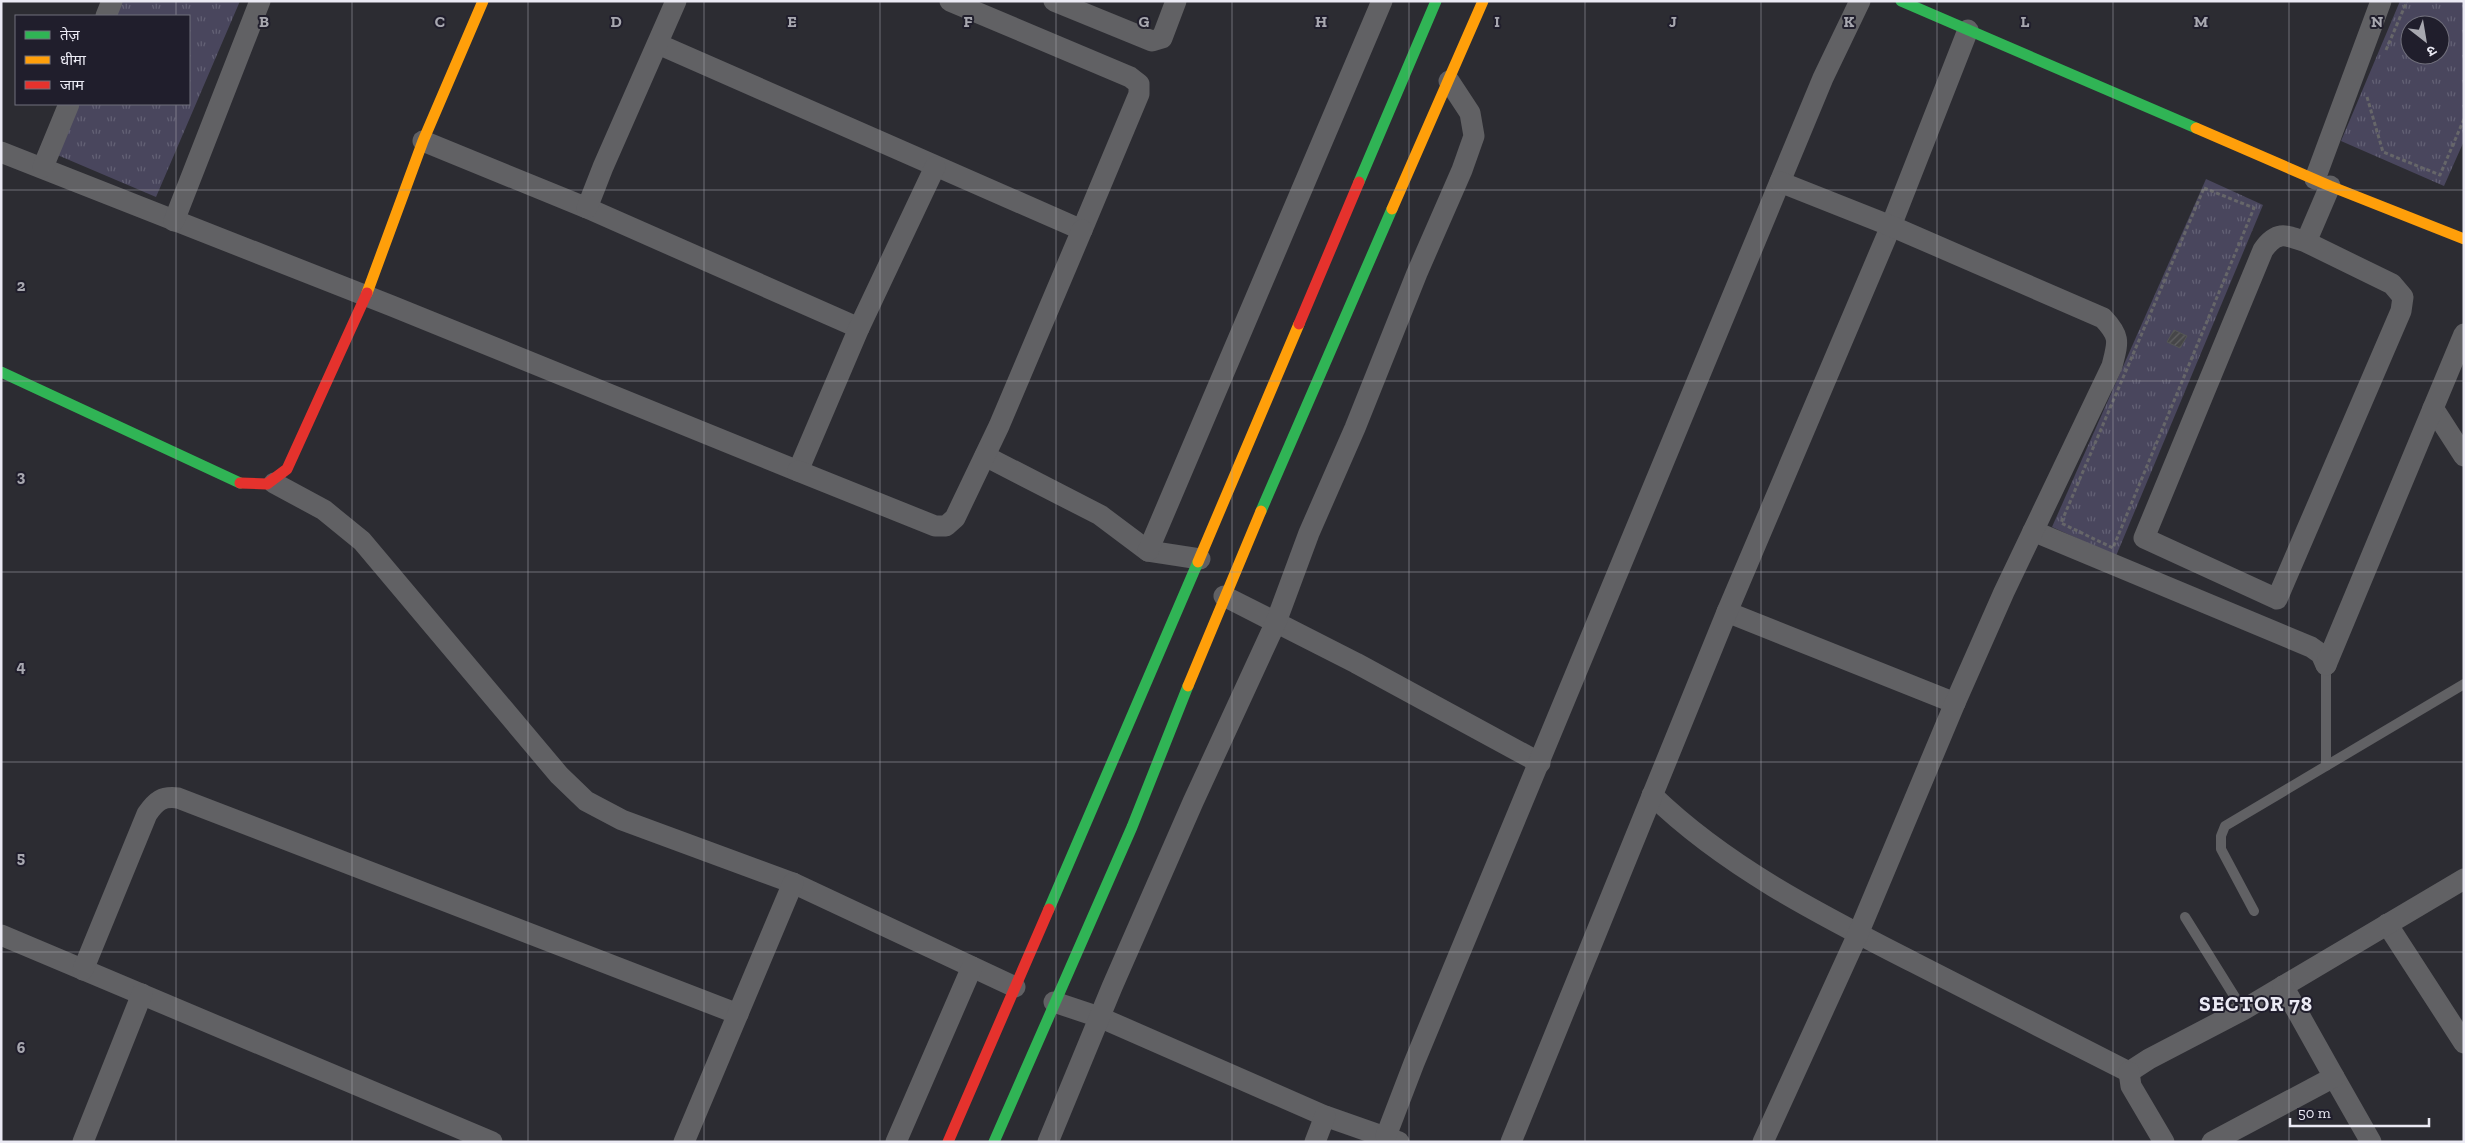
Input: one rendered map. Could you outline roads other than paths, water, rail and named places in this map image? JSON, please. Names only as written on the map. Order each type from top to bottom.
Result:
[{"type":"main road","points":[[1,372],[242,484],[259,486],[274,483],[287,469],[366,295],[423,141],[483,1]]},
{"type":"main road","points":[[948,1142],[1019,988],[1436,1]]},
{"type":"main road","points":[[994,1142],[1050,1001],[1132,827],[1224,596],[1450,81],[1482,1]]},
{"type":"main road","points":[[1901,1],[2322,183],[2464,239]]},
{"type":"street","points":[[106,15],[112,1]]},
{"type":"street","points":[[174,221],[260,1]]},
{"type":"street","points":[[587,208],[602,167],[676,1]]},
{"type":"street","points":[[1,152],[366,295],[798,472],[935,526],[946,526],[955,518],[985,456],[1139,94],[1138,84],[1130,77],[950,1]]},
{"type":"street","points":[[1054,1],[1152,41],[1162,38],[1176,1]]},
{"type":"street","points":[[1148,551],[1382,1]]},
{"type":"street","points":[[1050,1001],[1099,1017],[1325,1116],[1393,1139],[1414,1063],[1823,78],[1860,1]]},
{"type":"street","points":[[2306,242],[2322,183],[2381,1]]},
{"type":"street","points":[[1511,1142],[1726,612],[1891,226],[1968,30]]},
{"type":"street","points":[[658,44],[1082,230]]},
{"type":"street","points":[[1048,1142],[1099,1017],[1193,802],[1276,622],[1310,533],[1355,428],[1417,273],[1462,170],[1474,136],[1470,113],[1450,81]]},
{"type":"street","points":[[43,167],[69,105]]},
{"type":"street","points":[[423,141],[587,208],[860,328]]},
{"type":"street","points":[[798,472],[860,328],[935,167]]},
{"type":"street","points":[[1763,1142],[1858,934],[1955,703],[2112,366],[2118,341],[2114,330],[2103,318],[1891,226],[1780,182]]},
{"type":"street","points":[[2284,235],[2306,242],[2392,284],[2403,297],[2401,310],[2277,599],[2144,538],[2263,250],[2271,239],[2284,235]]},
{"type":"street","points":[[2326,665],[2464,334]]},
{"type":"street","points":[[2433,408],[2464,456]]},
{"type":"street","points":[[985,456],[1100,515],[1148,551],[1200,559]]},
{"type":"street","points":[[274,483],[324,510],[362,541],[559,775],[586,801],[622,820],[793,883],[1019,988]]},
{"type":"street","points":[[2034,531],[2311,647],[2321,654],[2326,665]]},
{"type":"street","points":[[1224,596],[1540,763]]},
{"type":"street","points":[[1726,612],[1955,703]]},
{"type":"street","points":[[1652,795],[1675,817],[1712,846],[1799,902],[2129,1072]]},
{"type":"street","points":[[83,970],[147,814],[155,802],[166,797],[178,798],[738,1014]]},
{"type":"street","points":[[2129,1072],[2149,1059],[2243,1010],[2464,879]]},
{"type":"street","points":[[684,1142],[793,883]]},
{"type":"street","points":[[2387,924],[2457,1020],[2464,1043]]},
{"type":"street","points":[[1,935],[492,1142]]},
{"type":"street","points":[[896,1142],[972,967]]},
{"type":"street","points":[[2283,986],[2371,1142]]},
{"type":"street","points":[[83,1142],[142,994]]},
{"type":"street","points":[[2129,1072],[2131,1086],[2164,1142]]},
{"type":"street","points":[[2212,1142],[2334,1077]]},
{"type":"street","points":[[1315,1142],[1325,1116]]},
{"type":"lane","points":[[2326,665],[2326,766]]},
{"type":"lane","points":[[2254,911],[2221,850],[2221,836],[2225,826],[2464,684]]},
{"type":"lane","points":[[2185,917],[2243,1010]]},
{"type":"district","name":"SECTOR 78","points":[[2256,1004]]}]
